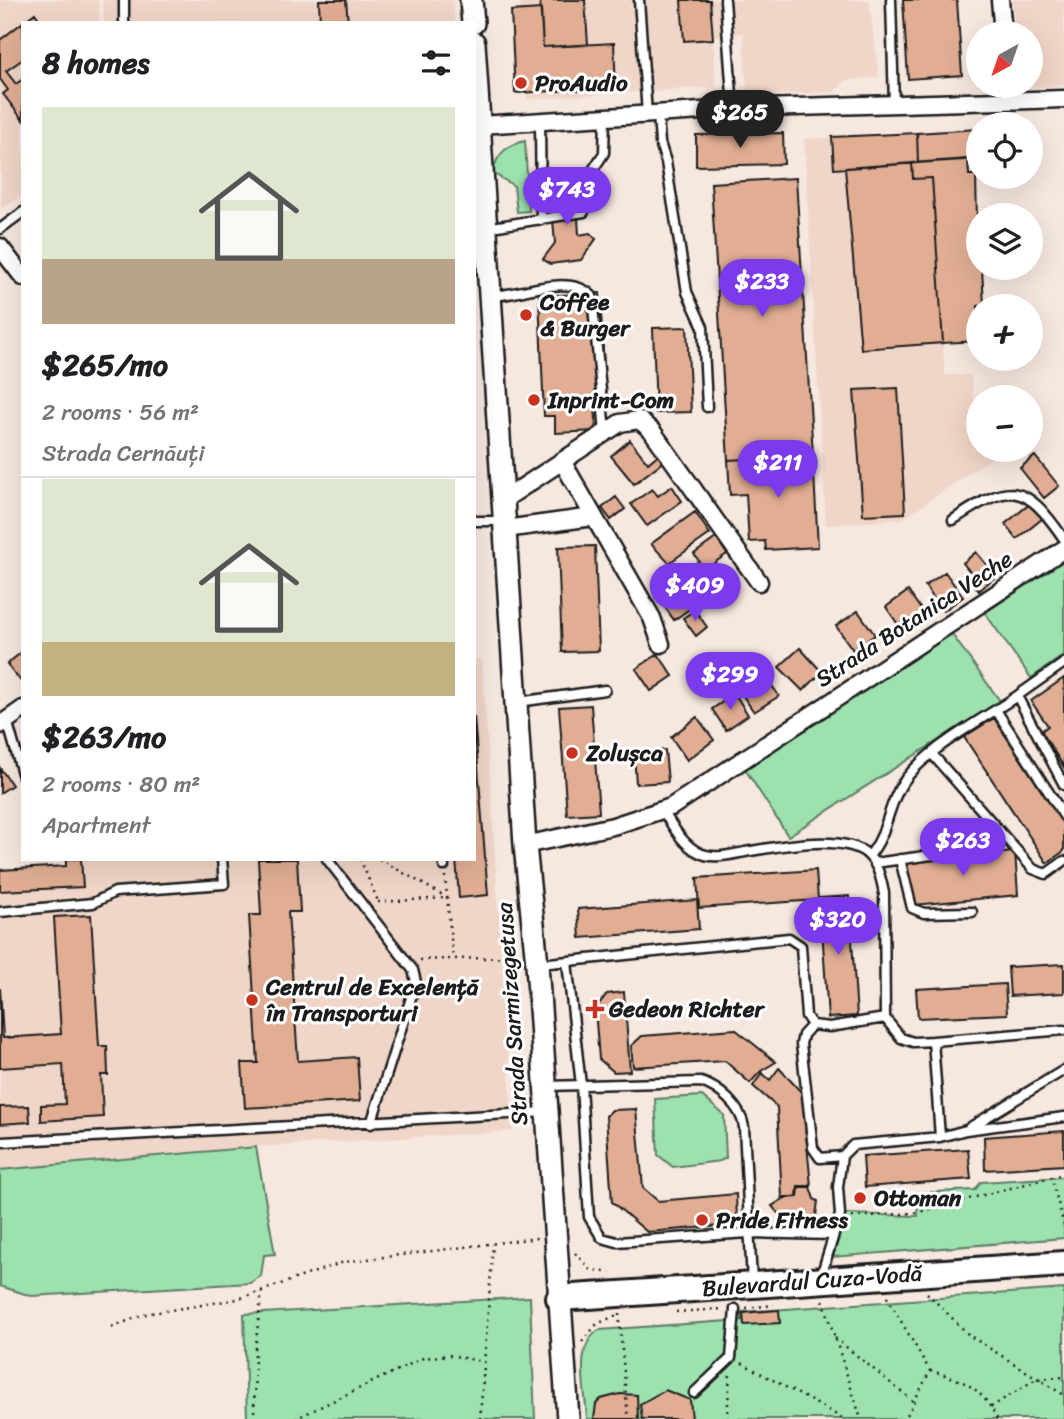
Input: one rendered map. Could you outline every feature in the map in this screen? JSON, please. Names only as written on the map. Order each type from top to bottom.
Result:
[{"type":"main road","points":[[471,0],[473,21]]},
{"type":"main road","name":"Strada Sarmizegetusa","points":[[476,98],[525,845],[537,964],[568,1419]]},
{"type":"main road","name":"Bulevardul Cuza-Vodă","points":[[559,1298],[1064,1264]]},
{"type":"street","points":[[1000,0],[1002,21]]},
{"type":"street","points":[[1043,97],[1064,99]]},
{"type":"street","points":[[477,126],[733,109],[894,105],[967,98]]},
{"type":"street","points":[[0,247],[21,274]]},
{"type":"street","points":[[504,517],[562,461],[629,419],[639,420],[652,431],[759,582]]},
{"type":"street","points":[[562,461],[652,618],[661,644]]},
{"type":"street","points":[[504,517],[593,517]]},
{"type":"street","name":"Strada Botanica Veche","points":[[525,845],[569,838],[663,811],[1064,550]]},
{"type":"street","points":[[4,723],[21,710]]},
{"type":"lane","points":[[124,0],[124,21]]},
{"type":"lane","points":[[639,0],[652,114],[666,162],[687,292],[703,327],[707,407]]},
{"type":"lane","points":[[725,0],[733,109]]},
{"type":"lane","points":[[891,0],[894,105]]},
{"type":"lane","points":[[486,228],[584,212],[587,179],[604,153],[605,117]]},
{"type":"lane","points":[[540,121],[541,220]]},
{"type":"lane","points":[[0,229],[21,213]]},
{"type":"lane","points":[[490,296],[570,284],[586,289],[593,296],[605,432]]},
{"type":"lane","points":[[953,520],[986,498],[1016,493],[1031,497],[1064,539]]},
{"type":"lane","points":[[476,522],[504,517]]},
{"type":"lane","points":[[872,860],[902,785],[918,764],[1064,663]]},
{"type":"lane","points":[[517,702],[605,690]]},
{"type":"lane","points":[[1017,696],[1064,785]]},
{"type":"lane","points":[[996,710],[1064,816]]},
{"type":"lane","points":[[4,723],[21,771]]},
{"type":"lane","points":[[932,754],[1033,869],[1046,874],[1064,861]]},
{"type":"lane","points":[[663,811],[690,847],[704,855],[722,856],[782,846],[832,844],[851,845],[872,860],[884,893],[885,1018],[901,1038],[913,1042],[1064,1030]]},
{"type":"lane","points":[[872,860],[900,859],[995,846]]},
{"type":"lane","points":[[900,859],[912,908],[924,913],[972,912]]},
{"type":"lane","points":[[0,912],[93,903],[115,892],[223,884],[222,861]]},
{"type":"lane","points":[[329,861],[414,970],[416,982],[371,1124]]},
{"type":"lane","points":[[537,964],[789,937],[801,946],[806,1016],[812,1025],[830,1027],[885,1018]]},
{"type":"lane","points":[[568,962],[581,1085],[589,1217],[602,1238],[617,1242],[748,1233],[833,1235]]},
{"type":"lane","points":[[812,1025],[803,1035],[801,1044],[813,1148],[820,1158],[842,1156]]},
{"type":"lane","points":[[933,1041],[940,1137]]},
{"type":"lane","points":[[966,1130],[1064,1070]]},
{"type":"lane","points":[[544,1086],[694,1082],[714,1087],[735,1107],[743,1120],[752,1285]]},
{"type":"lane","points":[[2,1142],[371,1124],[546,1112]]},
{"type":"lane","points":[[821,1279],[839,1217],[842,1156],[852,1145],[940,1137],[966,1130],[1064,1118]]},
{"type":"lane","points":[[694,1393],[731,1357],[735,1309]]},
{"type":"path","points":[[361,861],[378,902],[378,909],[371,915]]},
{"type":"path","points":[[383,861],[447,897]]},
{"type":"path","points":[[443,863],[453,959]]},
{"type":"path","points":[[378,902],[447,897]]},
{"type":"path","points":[[407,961],[516,957]]},
{"type":"path","points":[[839,1217],[915,1213],[1051,1175],[1064,1174]]},
{"type":"path","points":[[1051,1175],[1064,1226]]},
{"type":"path","points":[[113,1327],[146,1314],[239,1299],[344,1262],[493,1244],[572,1236],[573,1251],[590,1269],[617,1275]]},
{"type":"path","points":[[480,1419],[493,1244]]},
{"type":"path","points":[[821,1279],[823,1300],[861,1419]]},
{"type":"path","points":[[254,1419],[255,1349],[262,1292]]},
{"type":"path","points":[[927,1293],[971,1336],[1064,1395]]},
{"type":"path","points":[[887,1297],[930,1371],[963,1380],[991,1407],[997,1419]]},
{"type":"path","points":[[583,1350],[582,1341],[597,1324],[620,1314],[628,1419]]},
{"type":"path","points":[[835,1338],[914,1402]]},
{"type":"path","points":[[295,1419],[424,1358],[449,1355],[484,1362]]},
{"type":"path","points":[[727,1419],[731,1357],[844,1419]]},
{"type":"path","points":[[905,1419],[930,1371]]},
{"type":"path","points":[[991,1407],[1036,1379],[1064,1377]]},
{"type":"shaded area","points":[[0,0],[98,0],[100,21],[21,21],[21,196],[1,209]]},
{"type":"shaded area","points":[[103,0],[453,0],[455,21],[104,21]]},
{"type":"shaded area","points":[[520,0],[869,0],[879,77],[847,80],[834,92],[747,96],[743,33],[713,36],[716,87],[527,99]]},
{"type":"shaded area","points":[[1012,0],[1064,0],[1064,86],[1043,87],[1043,21],[1014,21]]},
{"type":"shaded area","points":[[917,133],[918,163],[932,178],[945,375],[971,375],[972,385],[966,385],[966,462],[986,462],[903,519],[826,525],[804,139]]},
{"type":"shaded area","name":"Centrul de Excelență în Transporturi","points":[[482,659],[513,1131],[256,1147],[275,1254],[264,1255],[261,1276],[250,1283],[31,1296],[0,1286],[0,870],[66,866],[66,861],[476,861],[476,660]]},
{"type":"green space","points":[[525,141],[529,211],[517,212],[514,186],[493,173],[503,151]]},
{"type":"green space","points":[[1064,560],[1064,655],[1031,678],[985,613]]},
{"type":"green space","points":[[951,633],[1000,701],[788,836],[745,769]]},
{"type":"green space","points":[[702,1096],[724,1115],[726,1158],[673,1167],[658,1155],[655,1099]]},
{"type":"green space","points":[[256,1147],[275,1254],[264,1255],[261,1276],[250,1283],[31,1296],[0,1286],[0,1170]]},
{"type":"green space","points":[[1064,1177],[1064,1238],[833,1257],[846,1214],[918,1216],[916,1193],[975,1190],[981,1182]]},
{"type":"green space","points":[[1064,1289],[1064,1419],[587,1419],[584,1358],[591,1337],[599,1330],[742,1320],[742,1312]]},
{"type":"green space","points":[[530,1297],[535,1419],[247,1419],[244,1314]]},
{"type":"building","points":[[319,0],[346,0],[348,21],[320,21]]},
{"type":"building","points":[[540,0],[585,0],[588,45],[543,47]]},
{"type":"building","points":[[681,0],[710,0],[713,39],[684,41]]},
{"type":"building","points":[[903,0],[957,0],[962,75],[908,79]]},
{"type":"building","points":[[541,9],[543,47],[614,43],[616,88],[515,93],[511,11]]},
{"type":"building","points":[[35,13],[41,21],[25,21]]},
{"type":"building","points":[[21,24],[21,60],[6,71],[16,84],[21,80],[21,117],[3,94],[8,90],[0,79],[0,40]]},
{"type":"building","points":[[966,130],[966,160],[918,163],[917,133]]},
{"type":"building","points":[[783,133],[784,164],[696,166],[696,135]]},
{"type":"building","points":[[917,133],[918,163],[834,169],[832,137]]},
{"type":"building","points":[[966,159],[966,189],[976,189],[977,203],[966,203],[966,280],[983,280],[983,294],[966,294],[966,342],[943,343],[932,178],[913,179],[912,163]]},
{"type":"building","points":[[912,163],[913,179],[932,178],[943,343],[861,349],[845,168]]},
{"type":"building","points":[[796,178],[813,455],[728,460],[711,183]]},
{"type":"building","points":[[576,183],[579,235],[590,233],[596,239],[581,260],[550,264],[543,259],[555,243],[550,187]]},
{"type":"building","points":[[600,293],[606,407],[595,407],[597,431],[555,433],[555,416],[544,416],[539,296]]},
{"type":"building","points":[[687,327],[691,412],[656,413],[653,328]]},
{"type":"building","points":[[898,388],[905,513],[863,515],[854,390]]},
{"type":"building","points":[[630,440],[648,463],[660,453],[665,460],[634,484],[611,456]]},
{"type":"building","points":[[813,455],[818,547],[766,550],[765,541],[749,542],[746,494],[730,495],[728,460]]},
{"type":"building","points":[[1028,462],[1040,462],[1059,486],[1044,498],[1020,468]]},
{"type":"building","points":[[672,486],[682,501],[647,526],[631,504],[652,489],[658,496]]},
{"type":"building","points":[[616,497],[625,509],[611,520],[602,508]]},
{"type":"building","points":[[1031,503],[1043,518],[1017,539],[1005,524]]},
{"type":"building","points":[[695,512],[710,534],[669,563],[651,544]]},
{"type":"building","points":[[716,538],[727,554],[714,563],[723,577],[703,591],[688,569],[699,561],[694,554]]},
{"type":"building","points":[[595,546],[599,651],[562,652],[558,547]]},
{"type":"building","points":[[976,552],[996,576],[979,591],[970,580],[974,577],[963,563]]},
{"type":"building","points":[[945,572],[963,597],[943,611],[925,586]]},
{"type":"building","points":[[687,585],[699,602],[674,620],[662,603]]},
{"type":"building","points":[[908,591],[927,618],[904,633],[886,607]]},
{"type":"building","points":[[695,610],[707,627],[696,636],[683,618]]},
{"type":"building","points":[[858,611],[875,635],[853,650],[836,626]]},
{"type":"building","points":[[800,648],[822,672],[803,691],[779,667]]},
{"type":"building","points":[[21,653],[21,682],[7,664]]},
{"type":"building","points":[[658,654],[673,676],[651,691],[636,669]]},
{"type":"building","points":[[764,674],[779,696],[754,712],[739,690]]},
{"type":"building","points":[[1064,678],[1064,767],[1041,731],[1048,726],[1031,701]]},
{"type":"building","points":[[735,694],[748,715],[726,730],[712,709]]},
{"type":"building","points":[[591,705],[599,813],[567,815],[559,707]]},
{"type":"building","points":[[697,717],[714,740],[687,760],[671,737]]},
{"type":"building","points":[[994,718],[1064,825],[1064,851],[1047,863],[964,737]]},
{"type":"building","points":[[476,742],[488,895],[459,898],[456,861],[476,861]]},
{"type":"building","points":[[665,750],[668,782],[636,784],[634,753]]},
{"type":"building","points":[[0,768],[12,785],[0,793]]},
{"type":"building","points":[[1015,852],[1018,895],[914,905],[905,861]]},
{"type":"building","points":[[66,861],[81,861],[83,887],[0,891],[0,870],[66,866]]},
{"type":"building","points":[[258,861],[297,861],[300,912],[288,912],[298,1061],[357,1057],[360,1101],[245,1108],[242,1063],[258,1063],[249,915],[261,915]]},
{"type":"building","points":[[816,870],[818,900],[699,908],[697,878]]},
{"type":"building","points":[[849,896],[857,1016],[828,1018],[820,898]]},
{"type":"building","points":[[697,900],[699,929],[580,938],[578,909]]},
{"type":"building","points":[[91,915],[99,1046],[107,1046],[108,1075],[101,1075],[103,1117],[41,1121],[41,1105],[65,1104],[63,1064],[0,1068],[0,988],[3,1038],[61,1034],[54,917]]},
{"type":"building","points":[[1064,964],[1064,993],[1010,996],[1008,967]]},
{"type":"building","points":[[1005,984],[1007,1014],[918,1018],[916,989]]},
{"type":"building","points":[[624,992],[630,1071],[614,1072],[599,1059],[595,1009],[607,994]]},
{"type":"building","points":[[735,1029],[776,1062],[761,1071],[750,1083],[725,1061],[633,1067],[631,1046],[642,1036]]},
{"type":"building","points":[[779,1068],[802,1093],[811,1186],[798,1186],[797,1197],[782,1197],[777,1107],[753,1086],[762,1073],[770,1080]]},
{"type":"building","points":[[29,1106],[30,1122],[0,1124],[0,1107]]},
{"type":"building","points":[[636,1109],[643,1188],[658,1201],[736,1194],[737,1221],[733,1225],[647,1232],[612,1202],[606,1116],[612,1110]]},
{"type":"building","points":[[1064,1131],[1064,1165],[985,1170],[984,1137]]},
{"type":"building","points":[[968,1149],[971,1179],[865,1187],[863,1156]]},
{"type":"building","points":[[799,1187],[810,1187],[814,1199],[818,1201],[816,1216],[804,1219],[781,1217],[772,1206],[785,1198],[798,1197]]},
{"type":"building","points":[[779,1310],[780,1323],[744,1325],[743,1313]]},
{"type":"building","points":[[665,1390],[690,1400],[692,1419],[642,1419],[640,1404]]},
{"type":"building","points":[[620,1394],[637,1395],[638,1419],[594,1419],[596,1404],[601,1399]]},
{"type":"place","name":"ProAudio","points":[[521,83]]},
{"type":"place","name":"Coffee & Burger","points":[[526,315]]},
{"type":"place","name":"Inprint-Com","points":[[534,400]]},
{"type":"place","name":"Zolușca","points":[[572,753]]},
{"type":"place","name":"Centrul de Excelență în Transporturi","points":[[252,1000]]},
{"type":"place","name":"Gedeon Richter","points":[[595,1009]]},
{"type":"place","name":"Ottoman","points":[[860,1198]]},
{"type":"place","name":"Pride Fitness","points":[[702,1220]]}]
